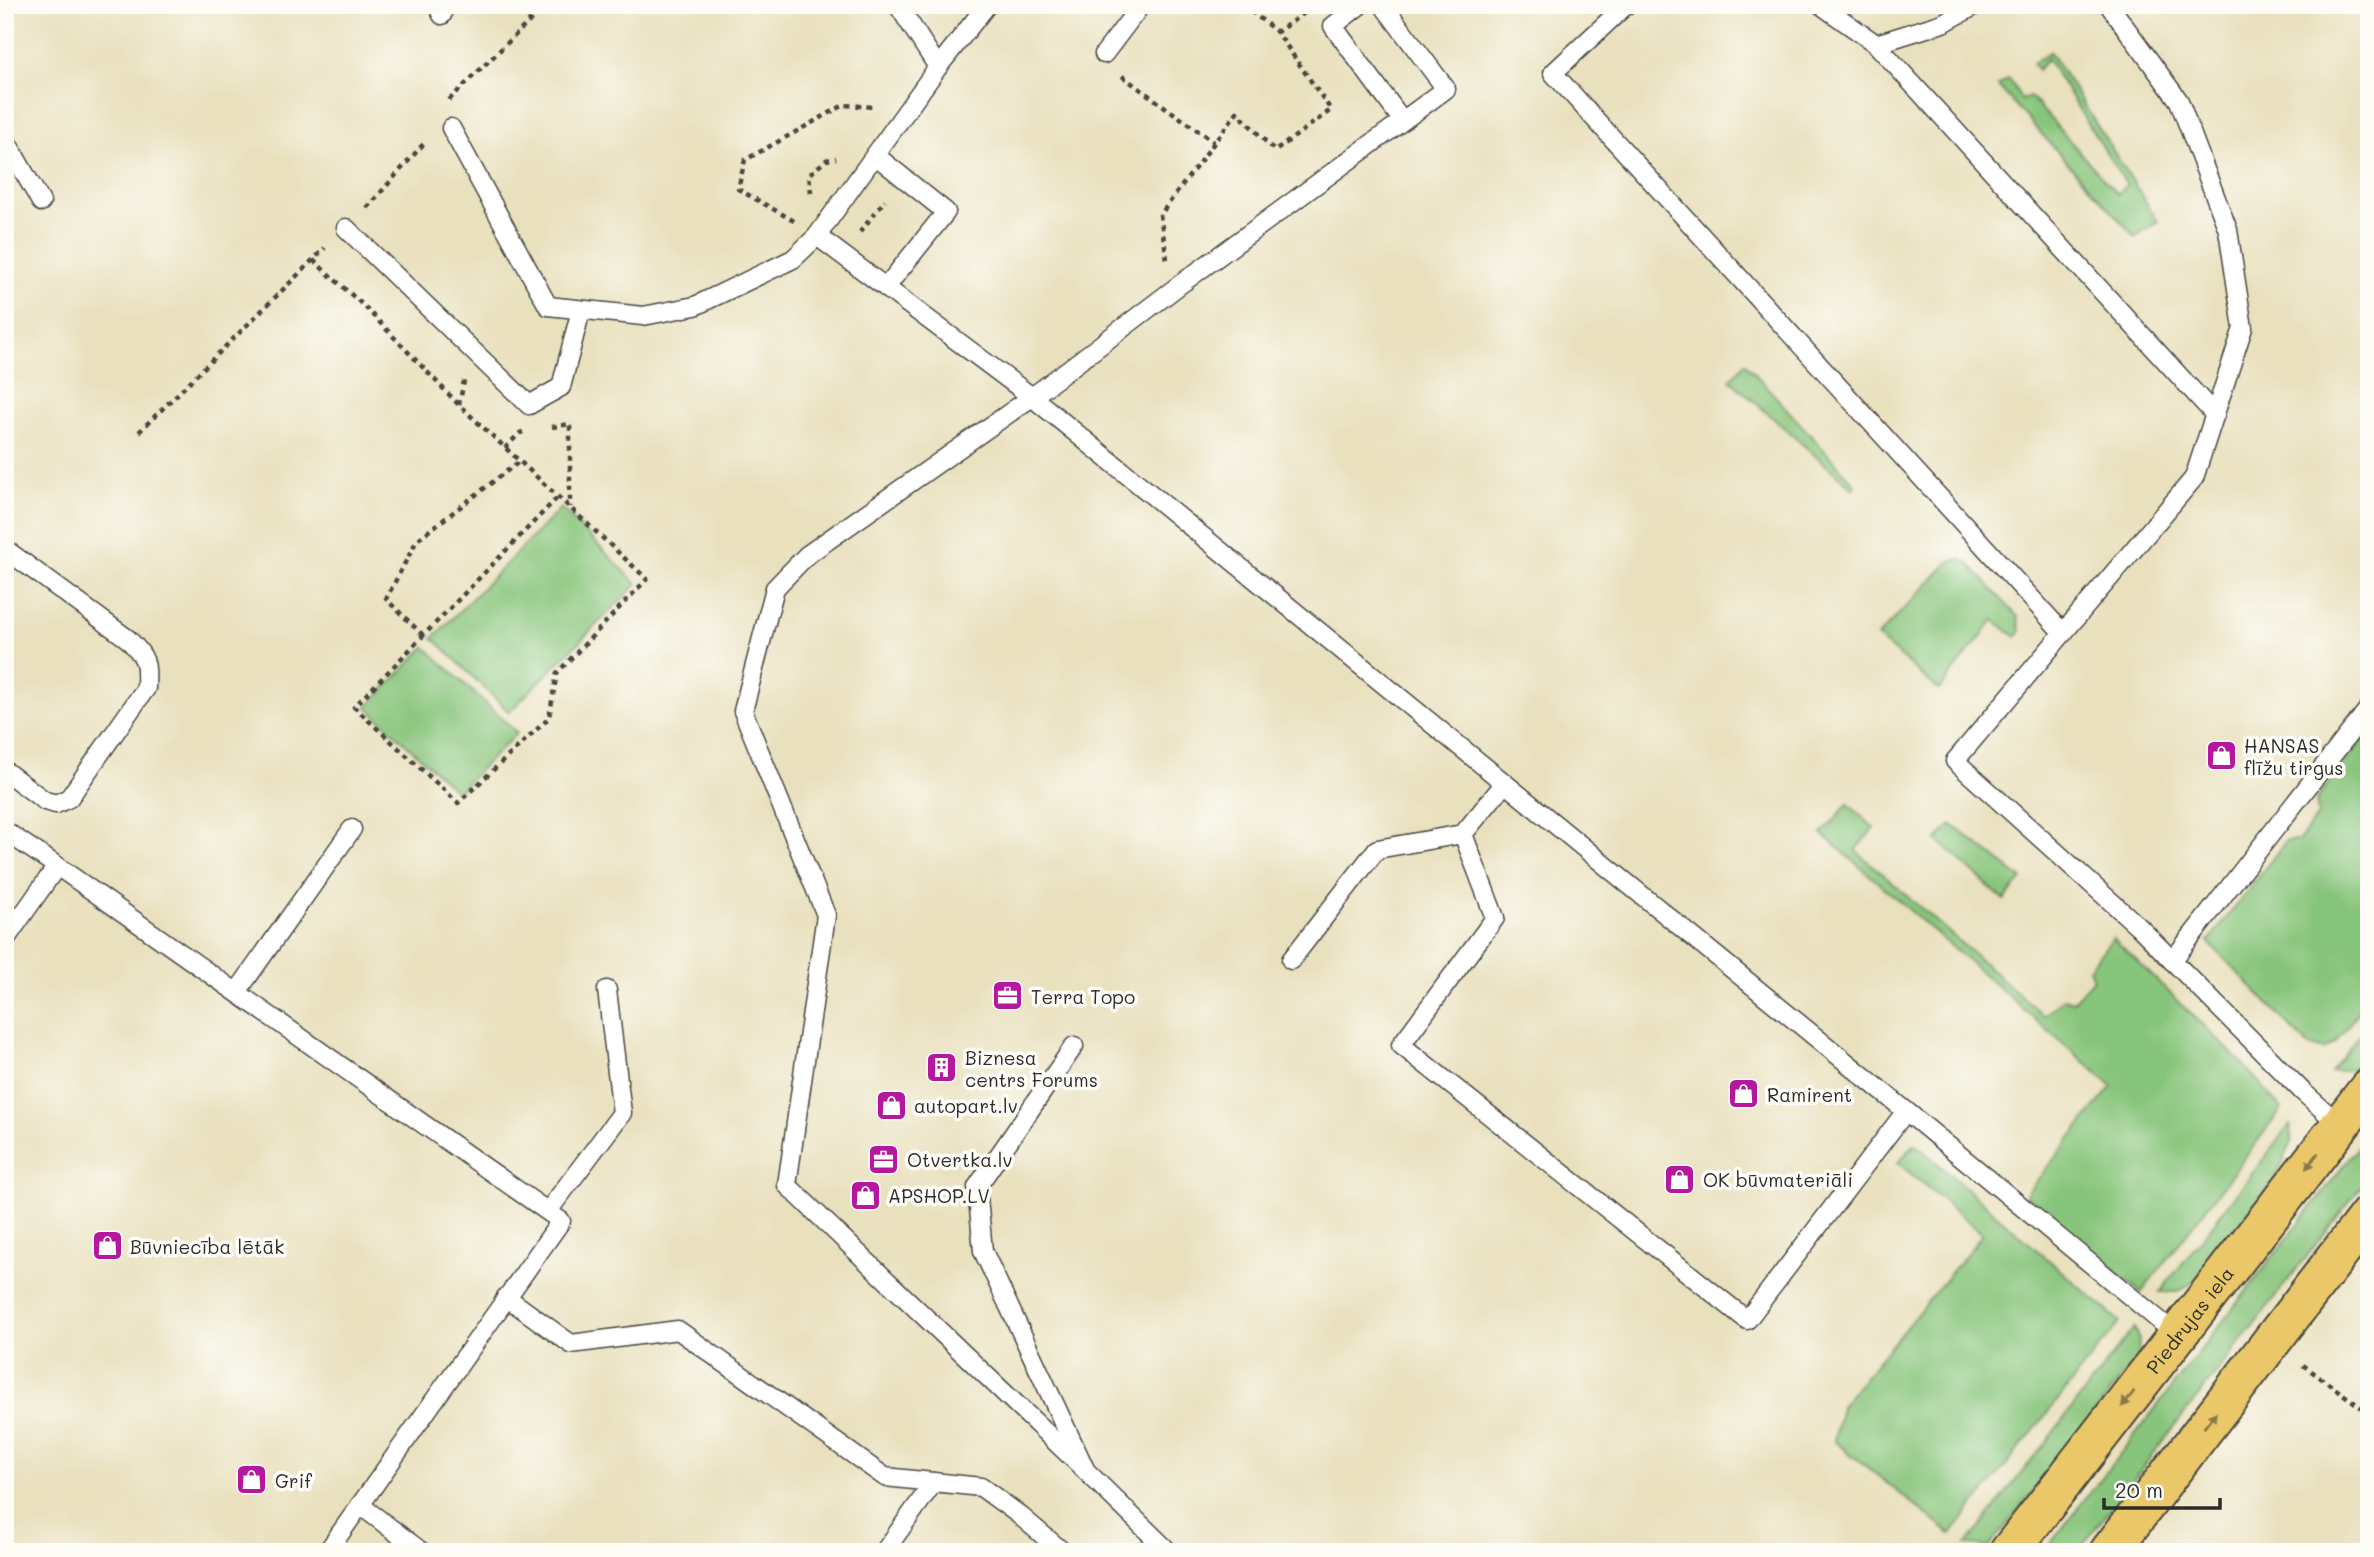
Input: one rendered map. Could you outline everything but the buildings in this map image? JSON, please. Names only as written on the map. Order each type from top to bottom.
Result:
[{"type":"main road","name":"Piedrujas iela","points":[[2009,1552],[2369,1088]]},
{"type":"main road","points":[[2109,1552],[2369,1215]]},
{"type":"lane","points":[[898,5],[938,66]]},
{"type":"lane","points":[[451,128],[548,306],[643,316],[695,306],[793,259],[817,236],[938,66],[988,5]]},
{"type":"lane","points":[[1104,54],[1140,5]]},
{"type":"lane","points":[[1360,5],[1333,26],[1402,120]]},
{"type":"lane","points":[[1169,1552],[787,1185],[827,915],[743,711],[775,587],[807,555],[1032,397],[1446,89],[1383,5]]},
{"type":"lane","points":[[1626,5],[1552,73],[2063,633]]},
{"type":"lane","points":[[1821,5],[1876,44],[2215,415]]},
{"type":"lane","points":[[1876,44],[1943,23],[1976,5]]},
{"type":"lane","points":[[2109,5],[2179,101],[2228,230],[2243,328],[2194,478],[1955,761],[2138,926],[2303,1092],[2340,1125]]},
{"type":"lane","points":[[5,139],[41,202]]},
{"type":"lane","points":[[875,155],[946,212],[886,287]]},
{"type":"lane","points":[[346,228],[529,405],[561,387],[581,310]]},
{"type":"lane","points":[[817,236],[1032,397],[2177,1335]]},
{"type":"lane","points":[[5,549],[128,639],[145,656],[146,688],[69,798],[56,804],[45,801],[5,771]]},
{"type":"lane","points":[[2172,961],[2369,708]]},
{"type":"lane","points":[[1291,960],[1377,849],[1462,834],[1504,783]]},
{"type":"lane","points":[[237,992],[352,829]]},
{"type":"lane","points":[[5,831],[561,1221],[327,1552]]},
{"type":"lane","points":[[1462,834],[1495,918],[1401,1045],[1747,1320],[1906,1111]]},
{"type":"lane","points":[[5,940],[57,866]]},
{"type":"lane","points":[[548,1211],[622,1113],[607,990]]},
{"type":"lane","points":[[1074,1046],[977,1187],[983,1251],[1086,1471]]},
{"type":"lane","points":[[506,1297],[572,1343],[678,1331],[886,1476],[981,1487],[1063,1552]]},
{"type":"lane","points":[[884,1552],[934,1482]]},
{"type":"lane","points":[[360,1505],[422,1552]]},
{"type":"path","points":[[139,432],[370,205],[426,140],[430,123],[439,110],[547,5]]},
{"type":"path","points":[[1178,286],[1168,266],[1160,215],[1237,112],[1275,151],[1331,110],[1277,32],[1243,5]]},
{"type":"path","points":[[1277,32],[1315,5]]},
{"type":"path","points":[[1104,54],[1125,78],[1213,142]]},
{"type":"path","points":[[871,117],[883,97]]},
{"type":"path","points":[[795,221],[738,189],[746,160],[844,105],[877,107]]},
{"type":"path","points":[[439,110],[451,128]]},
{"type":"path","points":[[811,203],[809,175],[826,160],[846,156]]},
{"type":"path","points":[[843,255],[903,177]]},
{"type":"path","points":[[786,229],[803,212]]},
{"type":"path","points":[[313,260],[365,306],[459,405],[647,579],[557,673],[549,718],[458,803],[354,707],[558,497]]},
{"type":"path","points":[[545,429],[570,425],[570,508]]},
{"type":"path","points":[[505,448],[520,433],[532,431]]},
{"type":"path","points":[[423,636],[386,599],[417,540],[520,461]]},
{"type":"path","points":[[2299,1362],[2369,1413]]},
{"type":"green space","points":[[2050,52],[2158,221],[2135,237],[1998,86],[2009,79],[2022,100],[2030,96],[2117,194],[2127,185],[2047,59],[2038,70],[2033,63]]},
{"type":"green space","points":[[1745,363],[1856,485],[1853,489],[1730,380]]},
{"type":"green space","points":[[561,508],[637,584],[509,712],[433,638]]},
{"type":"green space","points":[[1960,559],[1968,563],[2018,617],[2020,633],[2016,637],[1994,620],[1939,690],[1877,637],[1949,562]]},
{"type":"green space","points":[[425,647],[517,733],[457,792],[367,707]]},
{"type":"green space","points":[[2369,732],[2369,998],[2335,1043],[2324,1050],[2308,1045],[2208,942],[2286,841],[2299,840],[2318,815],[2316,800]]},
{"type":"green space","points":[[1848,804],[1874,828],[1855,850],[2044,1016],[2063,998],[2073,1001],[2093,979],[2089,968],[2113,938],[2240,1061],[2282,1109],[2141,1293],[2026,1194],[2112,1086],[1822,834]]},
{"type":"green space","points":[[1951,824],[2022,879],[2004,900],[1937,840]]},
{"type":"green space","points":[[2369,1023],[2369,1045],[2365,1059],[2353,1068],[2331,1072]]},
{"type":"green space","points":[[2290,1125],[2292,1142],[2275,1179],[2195,1280],[2179,1292],[2160,1292]]},
{"type":"green space","points":[[2369,1133],[2369,1176],[2077,1552],[2044,1552]]},
{"type":"green space","points":[[1915,1144],[2120,1322],[1951,1534],[1834,1441],[1841,1406],[1983,1234],[1898,1163]]},
{"type":"green space","points":[[2134,1328],[2139,1340],[2138,1357],[1989,1547],[1966,1545]]},
{"type":"place","name":"HANSAS flīžu tirgus","points":[[2221,756]]},
{"type":"place","name":"Terra Topo","points":[[1008,996]]},
{"type":"place","name":"Biznesa centrs Forums","points":[[942,1068]]},
{"type":"place","name":"Ramirent","points":[[1744,1094]]},
{"type":"place","name":"autopart.lv","points":[[891,1105]]},
{"type":"place","name":"Otvertka.lv","points":[[884,1159]]},
{"type":"place","name":"OK būvmateriāli","points":[[1680,1179]]},
{"type":"place","name":"APSHOP.LV","points":[[865,1195]]},
{"type":"place","name":"Būvniecība lētāk","points":[[107,1246]]},
{"type":"place","name":"Grif","points":[[252,1480]]}]
